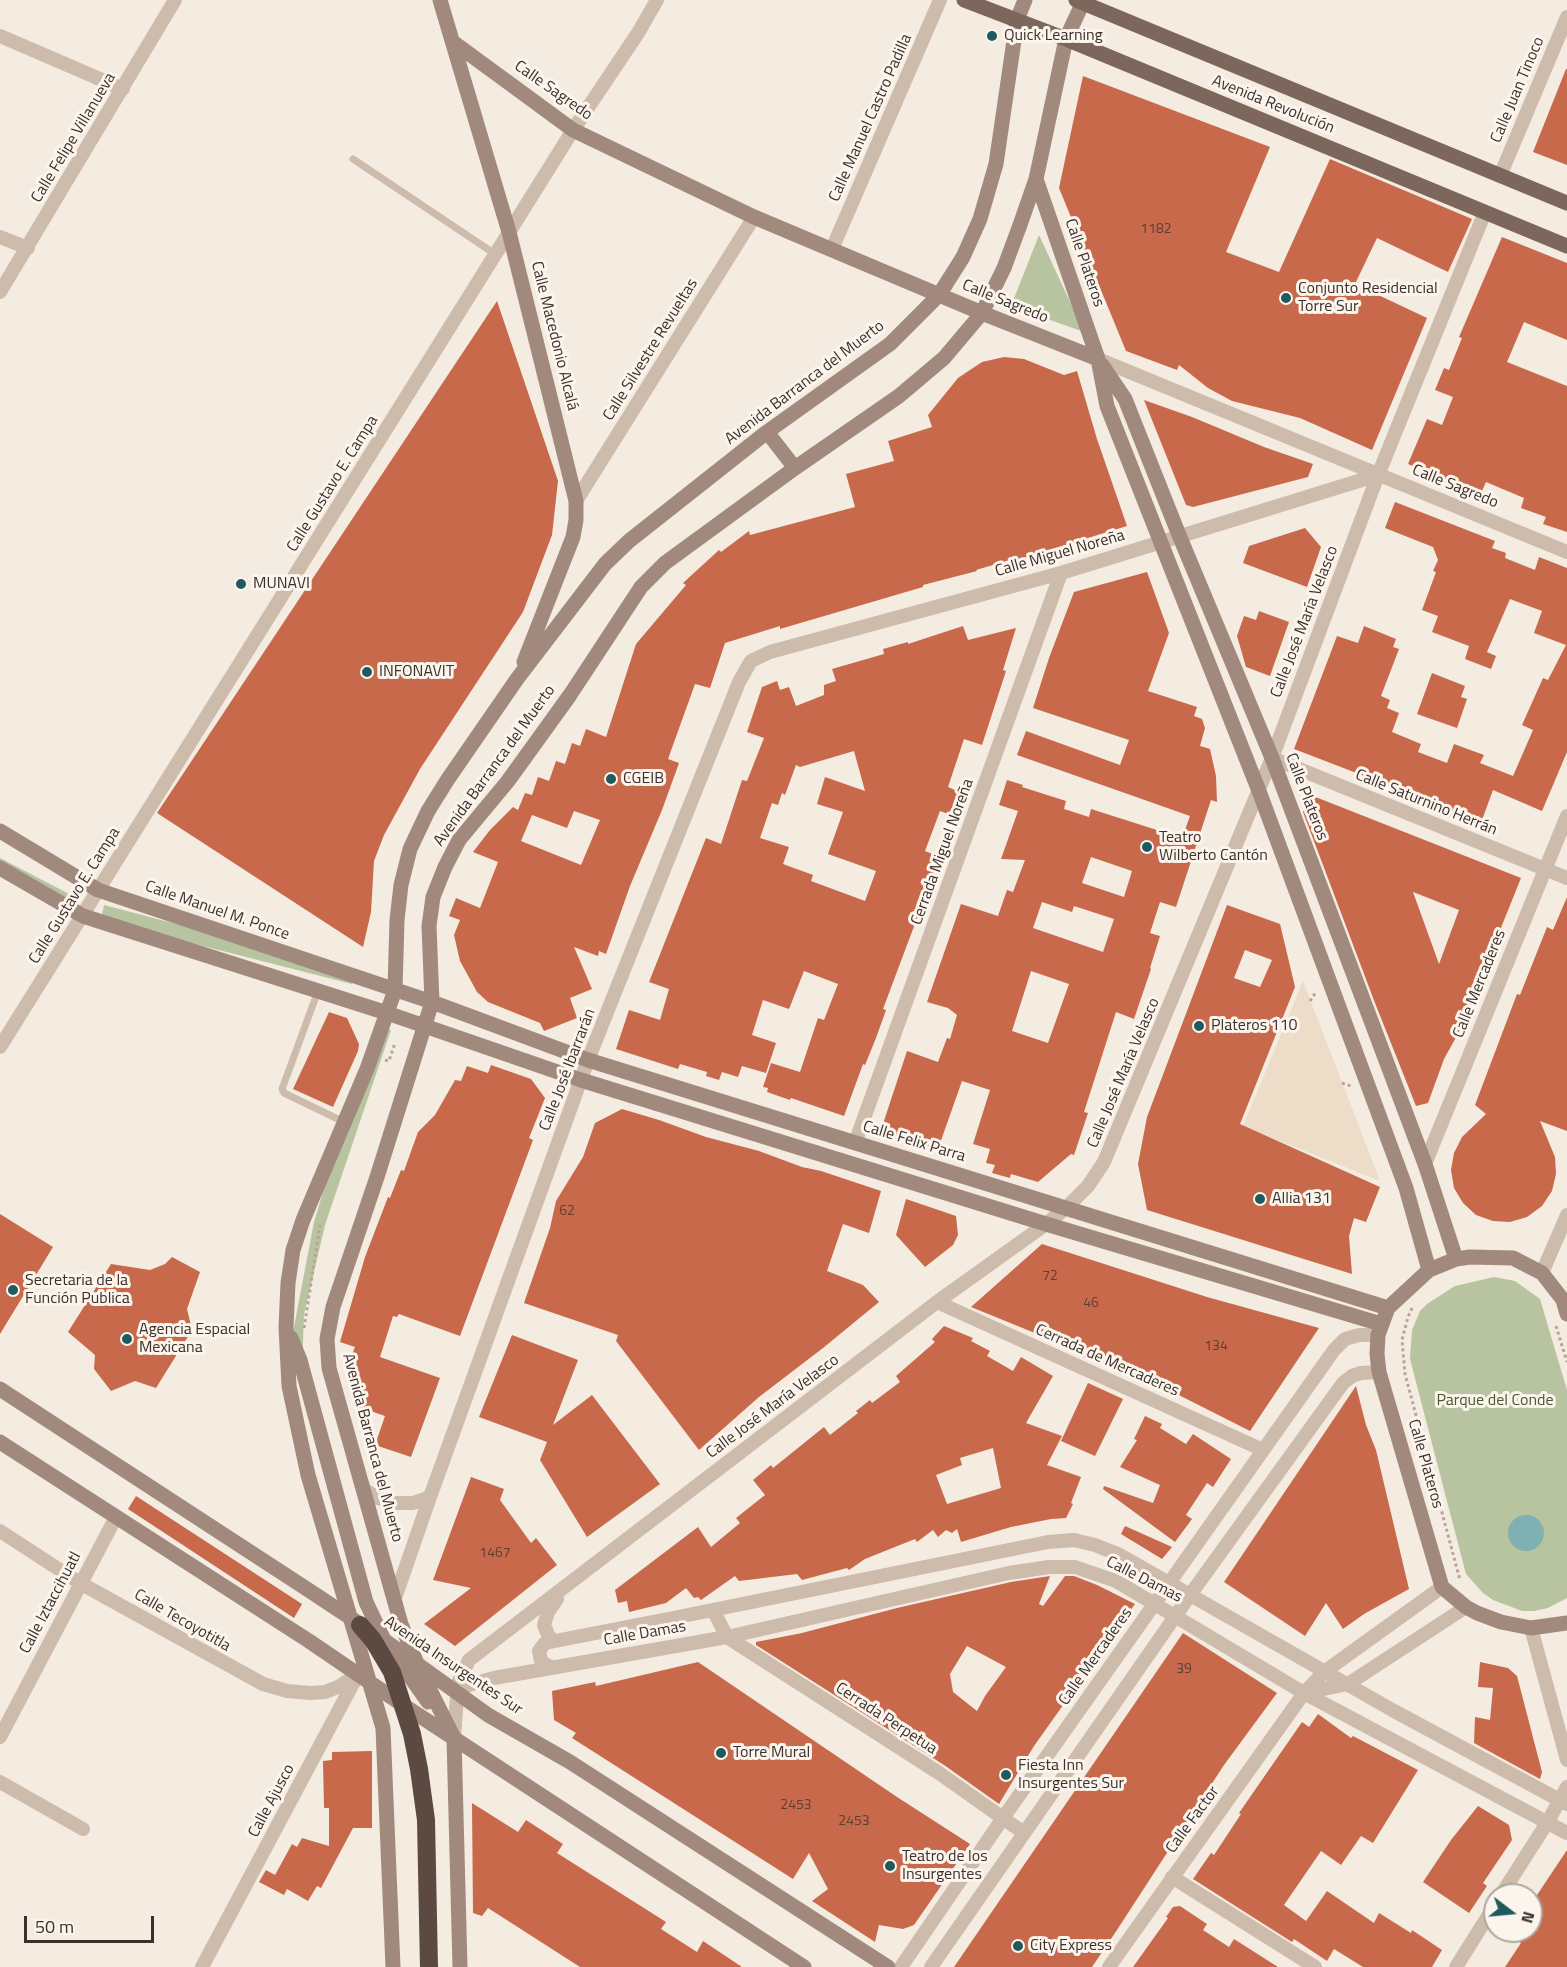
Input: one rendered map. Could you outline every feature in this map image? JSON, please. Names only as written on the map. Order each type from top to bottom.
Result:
[{"type":"highway","points":[[355,1621],[384,1656],[392,1672],[414,1743],[425,1803],[429,1967]]},
{"type":"main road","name":"Avenida Revolución","points":[[964,0],[1066,39],[1567,246]]},
{"type":"main road","name":"Avenida Revolución","points":[[1081,1],[1567,203]]},
{"type":"street","name":"Calle Felipe Villanueva","points":[[0,292],[175,0]]},
{"type":"street","name":"Calle Gustavo E. Campa","points":[[0,1047],[495,254],[657,0]]},
{"type":"street","name":"Calle Manuel Castro Padilla","points":[[832,249],[940,0]]},
{"type":"street","name":"Avenida Barranca del Muerto","points":[[393,1967],[383,1728],[364,1678],[355,1621],[308,1475],[289,1386],[286,1327],[288,1283],[293,1250],[395,990],[397,921],[401,885],[410,849],[428,811],[517,679],[605,564],[629,541],[767,432],[890,344],[939,295],[963,257],[980,219],[996,164],[1017,20],[1025,0]]},
{"type":"street","name":"Avenida Barranca del Muerto","points":[[460,1967],[454,1738],[418,1666],[401,1624],[329,1368],[327,1339],[333,1307],[426,1027],[432,1002],[429,926],[433,897],[459,840],[522,762],[570,695],[641,587],[665,563],[795,468],[899,396],[944,358],[982,313],[1004,268],[1036,179],[1066,39],[1081,1]]},
{"type":"street","name":"Calle Macedonio Alcalá","points":[[436,2],[453,42],[509,232],[576,501],[573,537],[517,679]]},
{"type":"street","name":"Calle Juan Tinoco","points":[[1500,176],[1567,16]]},
{"type":"street","points":[[0,36],[123,89]]},
{"type":"street","name":"Calle Sagredo","points":[[453,42],[573,130],[754,217],[982,313],[1098,358],[1567,552]]},
{"type":"street","name":"Calle Plateros","points":[[1036,179],[1098,358],[1107,406],[1259,791],[1406,1188],[1429,1270]]},
{"type":"street","name":"Calle José María Velasco","points":[[457,1692],[460,1675],[469,1660],[937,1302],[1046,1224],[1088,1186],[1104,1162],[1259,791],[1378,475],[1485,212]]},
{"type":"street","name":"Calle Silvestre Revueltas","points":[[576,501],[754,217]]},
{"type":"street","points":[[0,237],[28,248]]},
{"type":"street","name":"Calle Plateros","points":[[1098,358],[1125,399],[1272,758],[1425,1164],[1456,1259]]},
{"type":"street","points":[[767,432],[795,468]]},
{"type":"street","name":"Calle Miguel Noreña","points":[[751,661],[770,652],[1061,573],[1378,475]]},
{"type":"street","name":"Cerrada Miguel Noreña","points":[[855,1143],[1061,573]]},
{"type":"street","name":"Calle José Ibarrarán","points":[[394,1601],[588,1060],[739,682],[751,661]]},
{"type":"street","name":"Calle Saturnino Herrán","points":[[1272,758],[1567,878]]},
{"type":"street","name":"Calle Mercaderes","points":[[1425,1164],[1567,816]]},
{"type":"street","name":"Calle Manuel M. Ponce","points":[[0,831],[98,890],[432,1002]]},
{"type":"street","points":[[0,868],[83,916],[387,1013],[581,1080],[1379,1329]]},
{"type":"street","name":"Calle Felix Parra","points":[[432,1002],[588,1060],[1388,1308]]},
{"type":"street","points":[[410,1072],[433,1044],[448,1035]]},
{"type":"street","points":[[1542,1273],[1567,1215]]},
{"type":"street","name":"Calle Plateros","points":[[1442,1587],[1379,1372],[1379,1329],[1388,1308],[1429,1270],[1456,1259],[1513,1258],[1542,1273],[1563,1300],[1560,1315]]},
{"type":"street","name":"Cerrada de Mercaderes","points":[[937,1302],[1263,1450]]},
{"type":"street","points":[[286,1327],[300,1360],[366,1602],[384,1640],[454,1738]]},
{"type":"street","name":"Calle Mercaderes","points":[[901,1967],[1003,1818],[1334,1350],[1345,1339],[1379,1329]]},
{"type":"street","points":[[931,1967],[1190,1594],[1343,1383],[1361,1373],[1379,1372]]},
{"type":"street","name":"Avenida Insurgentes Sur","points":[[0,1389],[384,1640],[488,1715],[570,1762],[888,1967]]},
{"type":"street","points":[[0,1442],[804,1967]]},
{"type":"street","points":[[363,1489],[378,1498],[395,1503],[413,1503],[430,1497]]},
{"type":"street","name":"Calle Iztaccihuatl","points":[[0,1737],[116,1517]]},
{"type":"street","name":"Calle Tecoyotitla","points":[[0,1531],[80,1583],[251,1679],[268,1686],[299,1693],[325,1692],[364,1678]]},
{"type":"street","name":"Calle Damas","points":[[555,1641],[1048,1542],[1074,1540],[1095,1545],[1120,1556],[1169,1582],[1394,1711],[1563,1802]]},
{"type":"street","name":"Calle Damas","points":[[457,1692],[483,1680],[728,1637],[1009,1573],[1049,1567],[1075,1567],[1116,1581],[1155,1602],[1304,1693],[1567,1833]]},
{"type":"street","points":[[1442,1587],[1466,1607],[1489,1618],[1531,1629],[1566,1628]]},
{"type":"street","name":"Calle Factor","points":[[1109,1967],[1304,1693],[1323,1671],[1442,1587]]},
{"type":"street","points":[[555,1641],[546,1631],[545,1618],[564,1588]]},
{"type":"street","points":[[1304,1693],[1348,1684],[1466,1607]]},
{"type":"street","points":[[713,1610],[728,1637]]},
{"type":"street","points":[[1531,1629],[1567,1760]]},
{"type":"street","name":"Cerrada Perpetua","points":[[728,1637],[939,1773],[1024,1833]]},
{"type":"street","points":[[553,1667],[544,1664],[539,1652],[545,1643],[555,1641]]},
{"type":"street","name":"Calle Ajusco","points":[[202,1967],[364,1678]]},
{"type":"street","points":[[454,1738],[457,1692]]},
{"type":"street","points":[[0,1782],[83,1829]]},
{"type":"street","points":[[1509,1883],[1563,1802],[1567,1787]]},
{"type":"street","points":[[1172,1877],[1315,1967]]},
{"type":"street","points":[[1456,1967],[1483,1924]]},
{"type":"lane","points":[[354,159],[495,254]]},
{"type":"lane","points":[[318,991],[282,1089],[284,1093],[344,1122]]},
{"type":"path","points":[[380,1033],[397,1038],[389,1061],[385,1060]]},
{"type":"path","points":[[300,1360],[320,1223]]},
{"type":"path","points":[[1417,1302],[1404,1329],[1403,1360],[1458,1578],[1464,1584]]},
{"type":"path","points":[[1560,1315],[1567,1362]]},
{"type":"green space","points":[[1039,235],[1084,332],[1011,306]]},
{"type":"green space","points":[[0,858],[71,895],[63,910],[0,876]]},
{"type":"green space","points":[[104,905],[356,971],[352,984],[101,920]]},
{"type":"green space","points":[[376,1025],[391,1030],[325,1225],[304,1314],[302,1369],[290,1348],[314,1222]]},
{"type":"green space","name":"Parque del Conde","points":[[1494,1277],[1515,1281],[1540,1299],[1567,1390],[1567,1598],[1548,1608],[1534,1611],[1522,1611],[1493,1600],[1483,1593],[1466,1574],[1410,1359],[1412,1330],[1420,1311],[1427,1304],[1455,1286]]},
{"type":"shaded area","points":[[1303,981],[1380,1181],[1243,1126]]},
{"type":"water","points":[[1526,1515],[1539,1520],[1544,1533],[1539,1546],[1526,1551],[1513,1546],[1508,1533],[1513,1520]]},
{"type":"building","points":[[1567,69],[1567,165],[1533,152]]},
{"type":"building","points":[[1083,76],[1270,147],[1226,252],[1279,272],[1330,159],[1472,219],[1448,272],[1377,238],[1355,284],[1427,318],[1372,450],[1300,418],[1232,401],[1208,388],[1179,365],[1177,370],[1126,351],[1059,188]]},
{"type":"building","points":[[1502,237],[1567,263],[1567,340],[1524,322],[1507,362],[1567,386],[1567,532],[1543,524],[1546,517],[1521,508],[1524,498],[1486,482],[1482,491],[1461,482],[1459,486],[1408,464],[1427,419],[1442,425],[1453,397],[1435,390],[1444,368],[1449,370],[1462,338],[1459,337]]},
{"type":"building","name":"INFONAVIT","points":[[497,301],[558,481],[552,535],[523,612],[420,769],[384,835],[374,861],[371,912],[363,947],[157,813]]},
{"type":"building","points":[[1004,357],[1024,359],[1064,375],[1077,371],[1097,439],[1127,526],[780,629],[780,626],[725,643],[710,688],[695,684],[668,759],[679,763],[630,886],[606,954],[599,951],[598,956],[574,947],[592,989],[570,998],[577,1018],[544,1031],[540,1023],[488,1002],[477,992],[460,961],[454,935],[460,920],[449,916],[456,898],[480,908],[498,862],[473,852],[490,830],[513,807],[518,810],[525,793],[532,795],[538,777],[549,781],[556,761],[565,764],[572,743],[580,746],[586,729],[606,737],[636,644],[686,585],[683,583],[719,550],[721,552],[749,531],[750,535],[855,507],[846,474],[894,461],[888,441],[932,427],[928,415],[958,378],[982,362]],"holes":[[[574,811],[600,820],[581,865],[521,841],[532,815],[567,828]]]},
{"type":"building","points":[[1144,400],[1313,464],[1308,477],[1193,507],[1186,505]]},
{"type":"building","points":[[1395,502],[1495,541],[1492,548],[1506,553],[1505,558],[1535,570],[1539,557],[1567,568],[1567,752],[1542,811],[1493,790],[1479,828],[1429,809],[1432,802],[1294,749],[1337,636],[1358,643],[1364,626],[1396,639],[1393,647],[1399,649],[1381,696],[1390,700],[1387,708],[1399,713],[1392,732],[1421,744],[1418,752],[1447,763],[1454,744],[1484,755],[1480,763],[1513,776],[1533,730],[1522,725],[1543,678],[1548,680],[1566,645],[1534,633],[1542,611],[1510,599],[1487,652],[1496,656],[1491,669],[1465,659],[1469,646],[1432,632],[1438,616],[1422,610],[1438,560],[1433,547],[1385,528]]},
{"type":"building","points":[[1305,528],[1321,547],[1307,587],[1243,563],[1249,546]]},
{"type":"building","points":[[1147,572],[1169,633],[1148,691],[1197,707],[1194,716],[1202,719],[1205,728],[1200,746],[1210,749],[1216,776],[1217,802],[1211,800],[1176,907],[1160,902],[1150,933],[1160,936],[1151,969],[1134,1019],[1116,1012],[1084,1112],[1088,1113],[1074,1155],[1071,1154],[1038,1182],[1011,1174],[1010,1178],[992,1173],[995,1165],[986,1163],[990,1149],[973,1144],[990,1090],[962,1081],[938,1149],[880,1133],[907,1051],[938,1062],[947,1038],[950,1039],[957,1015],[948,1008],[927,1002],[961,904],[998,916],[1007,890],[1013,892],[1025,860],[1001,859],[1018,811],[999,805],[1007,780],[1066,801],[1064,809],[1089,817],[1091,809],[1182,838],[1190,816],[1017,755],[1026,731],[1120,765],[1129,740],[1033,708],[1074,592]],"holes":[[[1091,857],[1132,871],[1124,897],[1082,883]],[[1042,902],[1072,912],[1074,906],[1114,919],[1103,952],[1033,928]],[[1031,971],[1069,984],[1048,1043],[1012,1031]]]},
{"type":"building","points":[[1259,611],[1289,622],[1270,676],[1246,667],[1237,636],[1244,616],[1256,620]]},
{"type":"building","points":[[963,626],[968,640],[1016,628],[1003,670],[1006,671],[982,745],[964,739],[948,787],[962,793],[954,816],[940,811],[925,851],[940,857],[883,1009],[886,1010],[876,1038],[865,1065],[863,1064],[844,1116],[767,1092],[768,1088],[763,1087],[771,1063],[800,1072],[818,1018],[824,1020],[838,984],[804,971],[789,1009],[763,1000],[752,1035],[776,1043],[766,1073],[742,1066],[738,1077],[722,1072],[719,1080],[706,1076],[707,1072],[680,1064],[678,1069],[616,1049],[629,1010],[660,1020],[669,989],[649,982],[706,838],[721,844],[742,780],[747,781],[764,738],[747,732],[762,687],[777,681],[780,690],[789,687],[796,706],[824,695],[824,685],[836,681],[832,669],[884,654],[883,649],[908,642],[908,644]],"holes":[[[854,751],[865,791],[825,777],[817,804],[843,812],[828,854],[876,871],[865,901],[811,881],[813,875],[783,864],[789,847],[760,838],[772,803],[778,805],[782,793],[785,795],[796,765],[800,767]]]},
{"type":"building","points":[[1432,673],[1465,686],[1461,697],[1467,699],[1457,728],[1417,714]]},
{"type":"building","points":[[1313,796],[1521,878],[1459,1032],[1444,1059],[1428,1103],[1416,1106],[1303,812]],"holes":[[[1413,892],[1459,910],[1439,964]]]},
{"type":"building","points":[[1567,897],[1567,1131],[1540,1121],[1555,1157],[1556,1174],[1552,1191],[1542,1206],[1527,1217],[1510,1222],[1493,1221],[1476,1215],[1463,1203],[1454,1188],[1451,1170],[1454,1153],[1462,1137],[1486,1114],[1475,1105],[1517,994],[1520,995],[1547,927],[1553,930]]},
{"type":"building","points":[[1227,905],[1280,924],[1295,987],[1240,1124],[1380,1187],[1366,1222],[1354,1218],[1349,1236],[1352,1274],[1147,1210],[1138,1164],[1147,1117]],"holes":[[[1245,950],[1272,960],[1260,987],[1234,978]]]},
{"type":"building","points":[[329,1012],[347,1018],[359,1044],[333,1107],[293,1089]]},
{"type":"building","points":[[491,1065],[531,1079],[545,1098],[529,1138],[533,1140],[460,1336],[399,1314],[397,1317],[393,1316],[380,1357],[440,1378],[411,1457],[375,1445],[385,1416],[359,1407],[346,1370],[355,1347],[340,1342],[365,1257],[388,1197],[390,1198],[401,1170],[404,1171],[418,1132],[435,1115],[455,1080],[461,1081],[467,1066],[488,1073]]},
{"type":"building","points":[[622,1109],[881,1191],[869,1233],[843,1224],[827,1271],[863,1285],[879,1302],[759,1397],[699,1450],[616,1341],[618,1335],[524,1303],[550,1228],[556,1201],[583,1157],[595,1123]]},
{"type":"building","points":[[906,1199],[956,1216],[958,1235],[953,1245],[925,1267],[896,1235]]},
{"type":"building","name":"Secretaria de la Función Publica","points":[[0,1214],[53,1247],[0,1334]]},
{"type":"building","points":[[1042,1244],[1207,1297],[1319,1328],[1250,1431],[1161,1386],[1086,1358],[1052,1340],[971,1307]]},
{"type":"building","points":[[172,1257],[200,1272],[187,1309],[192,1330],[156,1388],[135,1381],[111,1391],[94,1369],[95,1355],[68,1332],[111,1264],[150,1270],[165,1264]]},
{"type":"building","points":[[944,1326],[973,1338],[971,1341],[990,1351],[987,1356],[1013,1371],[1021,1357],[1053,1376],[1026,1423],[1062,1436],[1047,1465],[1081,1477],[1066,1518],[1011,1527],[961,1542],[957,1529],[952,1533],[946,1530],[938,1537],[933,1530],[917,1542],[915,1539],[865,1559],[849,1570],[847,1568],[802,1580],[797,1574],[739,1581],[735,1576],[701,1600],[698,1597],[694,1598],[686,1588],[666,1603],[629,1612],[627,1601],[618,1603],[615,1590],[698,1527],[711,1547],[740,1523],[736,1518],[765,1495],[753,1480],[771,1465],[773,1468],[824,1427],[830,1435],[858,1413],[856,1411],[870,1400],[872,1403],[900,1382],[896,1376],[935,1342],[932,1339]],"holes":[[[993,1448],[1001,1488],[947,1504],[936,1475],[962,1465],[960,1458]]]},
{"type":"building","points":[[512,1335],[578,1360],[553,1425],[592,1395],[660,1484],[587,1537],[540,1460],[547,1442],[479,1417]]},
{"type":"building","points":[[1088,1383],[1123,1399],[1095,1456],[1061,1441]]},
{"type":"building","points":[[1356,1386],[1366,1425],[1376,1450],[1409,1589],[1364,1614],[1343,1629],[1326,1603],[1305,1636],[1224,1582]]},
{"type":"building","points":[[1145,1416],[1162,1424],[1160,1428],[1186,1444],[1193,1434],[1231,1459],[1213,1487],[1207,1483],[1186,1515],[1192,1519],[1175,1542],[1103,1489],[1104,1486],[1153,1503],[1160,1485],[1120,1467],[1137,1440],[1134,1439]]},
{"type":"building","points":[[471,1477],[504,1489],[500,1500],[531,1543],[536,1538],[557,1565],[455,1646],[424,1624],[471,1588],[433,1580]]},
{"type":"building","points":[[136,1496],[302,1604],[294,1618],[128,1509]]},
{"type":"building","points":[[1125,1526],[1172,1547],[1162,1559],[1121,1534]]},
{"type":"building","points":[[1050,1576],[1039,1604],[1043,1606],[1065,1576],[1074,1576],[1097,1585],[1135,1604],[1034,1746],[999,1804],[944,1765],[756,1645],[756,1642],[1011,1582]],"holes":[[[967,1646],[1006,1667],[977,1711],[953,1692],[950,1674]]]},
{"type":"building","points":[[1183,1633],[1277,1693],[1224,1765],[1092,1967],[954,1967]]},
{"type":"building","points":[[698,1662],[970,1844],[914,1925],[903,1929],[879,1925],[875,1942],[812,1901],[828,1889],[809,1853],[793,1879],[572,1738],[576,1733],[554,1720],[552,1691],[595,1682],[596,1686]]},
{"type":"building","points":[[1480,1662],[1508,1668],[1517,1676],[1542,1772],[1540,1779],[1474,1743],[1475,1717],[1490,1720],[1493,1688],[1478,1687]]},
{"type":"building","points":[[1318,1714],[1351,1738],[1353,1736],[1418,1770],[1373,1843],[1361,1836],[1341,1865],[1321,1851],[1284,1905],[1306,1921],[1327,1891],[1374,1923],[1379,1913],[1411,1933],[1412,1930],[1442,1950],[1432,1967],[1363,1967],[1334,1949],[1327,1961],[1294,1939],[1292,1942],[1193,1879],[1211,1853],[1214,1855],[1241,1814],[1239,1813],[1302,1722],[1309,1727]]},
{"type":"building","points":[[372,1751],[372,1828],[353,1828],[321,1888],[317,1886],[308,1901],[287,1889],[284,1895],[259,1882],[266,1870],[275,1875],[292,1844],[297,1847],[302,1838],[329,1846],[329,1808],[324,1808],[323,1761],[332,1760],[332,1752]]},
{"type":"building","points":[[472,1803],[518,1832],[526,1820],[563,1844],[557,1853],[666,1922],[661,1929],[697,1952],[703,1941],[742,1967],[580,1967],[488,1908],[482,1916],[473,1913]]},
{"type":"building","points":[[1478,1806],[1509,1825],[1512,1840],[1483,1883],[1483,1892],[1469,1913],[1423,1882],[1451,1840]]},
{"type":"building","points":[[1567,1850],[1567,1967],[1505,1967],[1521,1943],[1543,1943],[1543,1886]]},
{"type":"building","points":[[1180,1906],[1207,1924],[1203,1930],[1229,1947],[1234,1939],[1278,1967],[1133,1967],[1168,1918],[1166,1917],[1173,1907]]},
{"type":"place","name":"Quick Learning","points":[[992,36]]},
{"type":"place","name":"Conjunto Residencial Torre Sur","points":[[1286,298]]},
{"type":"place","name":"MUNAVI","points":[[241,584]]},
{"type":"place","name":"INFONAVIT","points":[[367,672]]},
{"type":"place","name":"CGEIB","points":[[611,779]]},
{"type":"place","name":"Teatro Wilberto Cantón","points":[[1147,847]]},
{"type":"place","name":"Plateros 110","points":[[1199,1026]]},
{"type":"place","name":"Allia 131","points":[[1260,1199]]},
{"type":"place","name":"Secretaria de la Función Publica","points":[[13,1290]]},
{"type":"place","name":"Agencia Espacial Mexicana","points":[[127,1339]]},
{"type":"place","name":"Torre Mural","points":[[721,1753]]},
{"type":"place","name":"Fiesta Inn Insurgentes Sur","points":[[1006,1775]]},
{"type":"place","name":"Teatro de los Insurgentes","points":[[890,1866]]},
{"type":"place","name":"City Express","points":[[1018,1946]]}]
